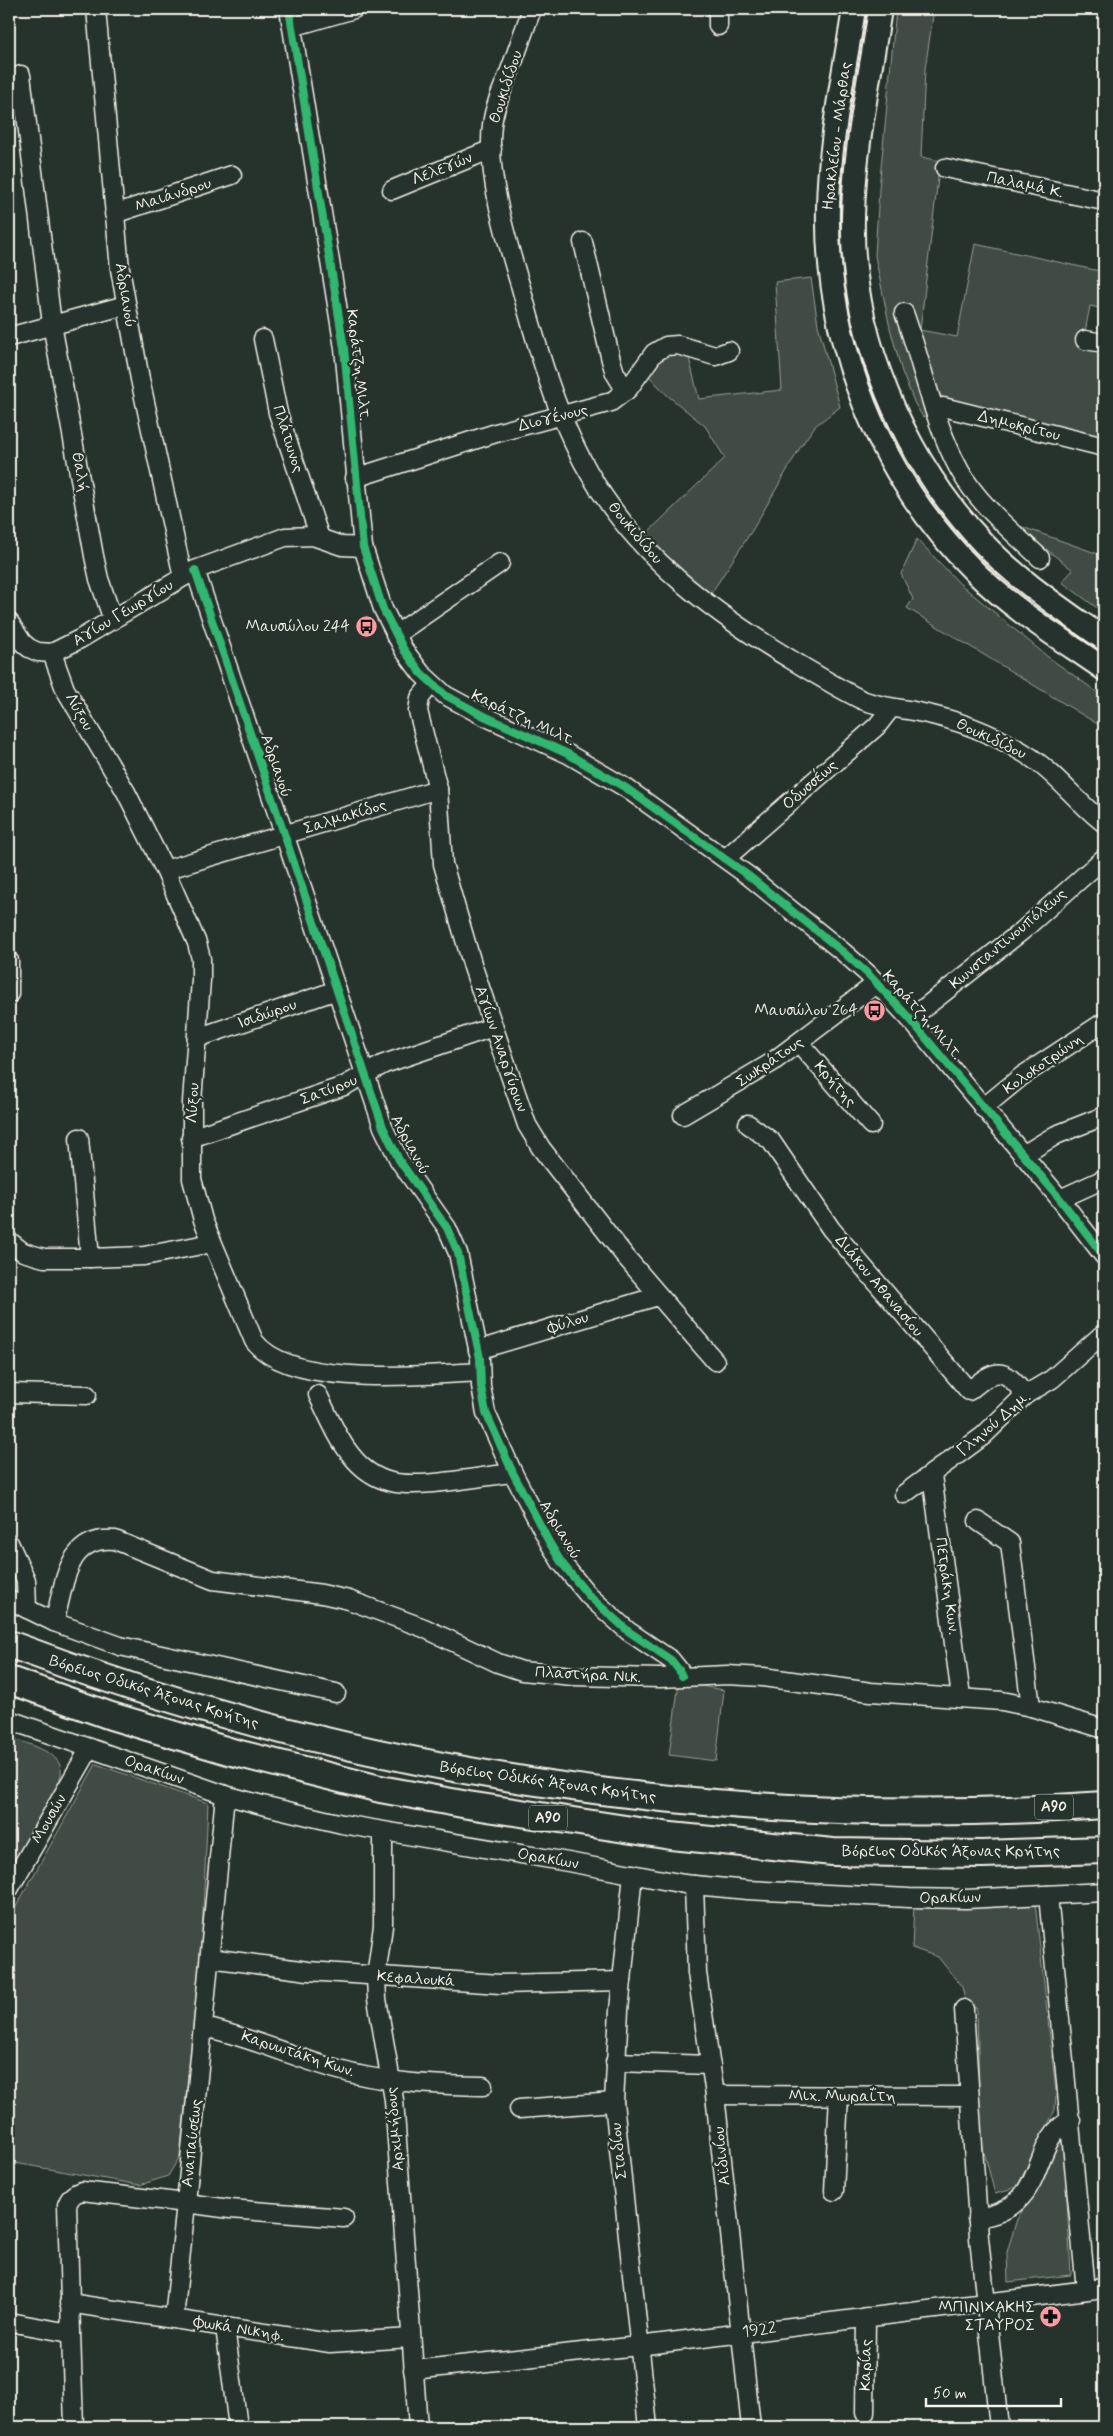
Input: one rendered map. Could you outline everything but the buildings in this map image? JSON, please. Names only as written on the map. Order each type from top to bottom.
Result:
[{"type":"highway","name":"Βόρειος Οδικός Άξονας Κρήτης","points":[[9,1644],[68,1666],[176,1701],[316,1740],[427,1764],[571,1787],[694,1802],[800,1808],[994,1810],[1104,1804]]},
{"type":"highway","name":"Βόρειος Οδικός Άξονας Κρήτης","points":[[9,1680],[111,1716],[232,1752],[380,1789],[468,1805],[671,1836],[833,1852],[982,1854],[1104,1850]]},
{"type":"main road","name":"Ηρακλείου - Μάρθας","points":[[854,9],[832,156],[828,206],[834,293],[843,343],[853,378],[878,434],[896,468],[921,509],[944,538],[976,573],[996,591],[1104,669]]},
{"type":"main road","name":"Ηρακλείου - Μάρθας","points":[[880,9],[857,160],[853,218],[857,285],[875,358],[898,417],[917,455],[939,490],[970,529],[997,557],[1035,590],[1104,639]]},
{"type":"street","name":"Αδριανού","points":[[96,9],[114,214],[126,304],[140,379],[189,574],[285,836],[383,1127],[394,1150],[447,1228],[455,1245],[462,1265],[478,1350],[482,1397],[488,1420],[549,1542],[570,1573],[603,1609],[628,1630],[675,1664],[682,1676]]},
{"type":"street","name":"Καράτζη Μιλτ.","points":[[289,9],[344,348],[363,547],[378,596],[395,635],[411,660],[430,684],[458,703],[597,770],[646,801],[726,858],[815,928],[877,983],[910,1019],[1060,1198],[1104,1256]]},
{"type":"street","points":[[292,27],[354,9]]},
{"type":"street","name":"Θουκιδίδου","points":[[532,9],[492,125],[492,149],[498,196],[510,251],[539,351],[562,416],[583,462],[614,512],[634,537],[673,577],[779,652],[851,695],[870,703],[957,722],[1024,752],[1053,774],[1104,824]]},
{"type":"street","name":"Θαλή","points":[[21,75],[52,324],[96,564],[113,620]]},
{"type":"street","name":"Λελεγών","points":[[392,190],[492,149]]},
{"type":"street","name":"Παλαμά Κ.","points":[[945,168],[1104,201]]},
{"type":"street","name":"Μαιάνδρου","points":[[114,214],[232,176]]},
{"type":"street","points":[[582,242],[611,360],[615,373],[626,391]]},
{"type":"street","points":[[9,337],[126,304]]},
{"type":"street","points":[[904,312],[934,409],[960,472],[984,504],[1040,558]]},
{"type":"street","name":"Πλάτωνος","points":[[263,339],[278,413],[320,538]]},
{"type":"street","points":[[1085,340],[1104,343]]},
{"type":"street","name":"Διογένους","points":[[355,478],[506,430],[611,402],[626,391],[654,353],[666,346],[678,345],[715,356],[729,351]]},
{"type":"street","name":"Δημοκρίτου","points":[[934,409],[944,407],[1104,447]]},
{"type":"street","name":"Αγίου Γεωργίου","points":[[52,653],[113,620],[189,574],[285,536],[298,535],[320,538],[342,546],[363,547]]},
{"type":"street","points":[[395,635],[500,563]]},
{"type":"street","points":[[9,622],[22,642],[29,648],[38,652],[52,653]]},
{"type":"street","name":"Λύξου","points":[[52,653],[66,689],[113,769],[165,870],[200,951],[201,980],[191,1138],[194,1192],[212,1243],[254,1341],[266,1354],[310,1370],[346,1375],[480,1372]]},
{"type":"street","name":"Αγίων Αναργύρων","points":[[430,684],[420,698],[418,712],[438,789],[443,864],[518,1103],[535,1139],[658,1296],[715,1361]]},
{"type":"street","name":"Οδυσσέως","points":[[726,858],[853,748],[877,726],[891,708]]},
{"type":"street","name":"Σαλμακίδος","points":[[165,870],[285,836],[438,789]]},
{"type":"street","name":"Κωνσταντινουπόλεως","points":[[910,1019],[1022,931],[1104,858]]},
{"type":"street","points":[[9,961],[9,994]]},
{"type":"street","name":"Σωκράτους","points":[[683,1115],[765,1067],[877,983]]},
{"type":"street","name":"Ισιδώρου","points":[[197,1038],[337,990]]},
{"type":"street","name":"Κολοκοτρώνη","points":[[983,1108],[1022,1076],[1104,1022]]},
{"type":"street","name":"Σατύρου","points":[[191,1138],[344,1086],[384,1064],[493,1027]]},
{"type":"street","name":"Κρήτης","points":[[799,1043],[871,1125]]},
{"type":"street","points":[[1023,1155],[1056,1136],[1104,1116]]},
{"type":"street","name":"Διάκου Αθανασίου","points":[[748,1124],[771,1141],[831,1229],[969,1391],[987,1376],[1001,1373],[1012,1378],[1025,1395]]},
{"type":"street","points":[[78,1138],[90,1258]]},
{"type":"street","points":[[1060,1198],[1104,1179]]},
{"type":"street","points":[[9,1241],[23,1252],[44,1258],[144,1256],[212,1243]]},
{"type":"street","name":"Φύλου","points":[[478,1350],[658,1296]]},
{"type":"street","name":"Γληνού Δημ.","points":[[904,1494],[983,1436],[1025,1395],[1052,1379],[1104,1333]]},
{"type":"street","points":[[9,1393],[87,1395]]},
{"type":"street","points":[[318,1395],[348,1452],[366,1470],[382,1479],[399,1483],[418,1483],[513,1472]]},
{"type":"street","name":"Πετράκη Κων.","points":[[932,1475],[961,1697]]},
{"type":"street","points":[[978,1521],[1010,1543],[1031,1707]]},
{"type":"street","name":"Πλαστήρα Νικ.","points":[[54,1622],[67,1571],[73,1558],[87,1546],[102,1540],[115,1540],[213,1580],[322,1594],[349,1600],[424,1628],[498,1663],[522,1671],[573,1676],[743,1675],[871,1692],[961,1697],[1031,1707],[1104,1729]]},
{"type":"street","points":[[9,1543],[20,1562],[26,1580],[27,1609]]},
{"type":"street","points":[[9,1600],[54,1622],[134,1650],[336,1693]]},
{"type":"street","name":"Ορακίων","points":[[9,1720],[224,1795],[333,1822],[694,1885],[909,1898],[1104,1892]]},
{"type":"street","name":"Μουσών","points":[[9,1889],[90,1748]]},
{"type":"street","name":"Αναπαύσεως","points":[[74,2427],[67,2205],[69,2199],[76,2192],[99,2192],[186,2203],[204,2027],[224,1795]]},
{"type":"street","name":"Αρχιμήδους","points":[[383,1832],[383,1926],[376,1977],[379,2016],[391,2080],[418,2427]]},
{"type":"street","name":"Σταδίου","points":[[633,1874],[615,2062],[614,2102],[638,2346],[648,2427]]},
{"type":"street","name":"Αϊδινίου","points":[[694,1885],[697,1973],[715,2095],[751,2427]]},
{"type":"street","points":[[1048,1895],[1086,2290]]},
{"type":"street","name":"Κεφαλουκά","points":[[210,1958],[376,1977],[500,1984],[622,1981]]},
{"type":"street","points":[[964,2009],[968,2096],[984,2302],[999,2427]]},
{"type":"street","name":"Καρυωτάκη Κων.","points":[[204,2027],[236,2034],[336,2069],[426,2085],[483,2086]]},
{"type":"street","points":[[615,2062],[711,2065]]},
{"type":"street","name":"Μιχ. Μωραΐτη","points":[[715,2095],[968,2096]]},
{"type":"street","points":[[834,2191],[839,2096]]},
{"type":"street","points":[[519,2110],[614,2102]]},
{"type":"street","points":[[977,2218],[1002,2211],[1022,2197],[1032,2184],[1054,2133],[1060,2126],[1071,2120]]},
{"type":"street","points":[[174,2319],[186,2203],[230,2209],[344,2218]]},
{"type":"street","name":"1922","points":[[413,2370],[638,2346],[1104,2288]]},
{"type":"street","name":"Φωκά Νικηφ.","points":[[69,2303],[339,2344],[411,2338]]},
{"type":"street","name":"Καρίας","points":[[865,2413],[866,2317]]},
{"type":"street","points":[[9,2322],[70,2333]]},
{"type":"street","points":[[225,2327],[238,2427]]},
{"type":"shaded area","points":[[896,9],[934,9],[925,69],[921,157],[940,161],[920,330],[957,337],[975,244],[1104,272],[1104,309],[1090,306],[1083,342],[1104,346],[1104,441],[948,402],[939,394],[910,305],[899,311],[928,415],[923,417],[915,404],[902,372],[890,328],[875,256],[879,189]]},
{"type":"shaded area","points":[[811,278],[818,325],[840,407],[815,426],[801,446],[753,529],[710,595],[682,574],[643,537],[725,458],[705,426],[667,395],[646,373],[664,352],[688,354],[699,399],[782,390],[775,282]]},
{"type":"shaded area","points":[[1014,524],[1104,556],[1104,613],[1062,582],[1073,570]]},
{"type":"shaded area","points":[[917,539],[959,583],[1048,657],[1104,697],[1104,728],[907,608],[913,599],[901,574]]},
{"type":"shaded area","points":[[679,1682],[724,1690],[716,1761],[669,1755]]},
{"type":"shaded area","points":[[9,1737],[32,1745],[55,1758],[59,1763],[61,1776],[58,1786],[9,1870]]},
{"type":"shaded area","points":[[96,1764],[208,1803],[202,1934],[180,2156],[168,2176],[140,2185],[9,2162],[9,1919]]},
{"type":"shaded area","points":[[1035,1903],[1056,2092],[1055,2110],[1018,2185],[1010,2190],[995,2194],[980,2136],[977,2009],[965,2000],[962,1987],[938,1957],[912,1948],[914,1906]]},
{"type":"shaded area","points":[[1059,2140],[1064,2143],[1071,2275],[1008,2282],[1007,2252],[1017,2219],[1044,2179]]},
{"type":"cycle path","points":[[289,9],[344,348],[363,547],[383,609],[404,650],[421,673],[445,695],[482,715],[568,754],[626,788],[750,877],[843,952],[868,974],[910,1019],[1060,1199],[1104,1256]]},
{"type":"cycle path","points":[[195,570],[383,1127],[399,1160],[447,1228],[458,1253],[480,1358],[481,1386],[486,1413],[513,1473],[561,1562],[589,1596],[628,1631],[671,1660],[682,1676]]},
{"type":"place","name":"Μαυσώλου 244","points":[[366,626]]},
{"type":"place","name":"Μαυσώλου 264","points":[[874,1010]]},
{"type":"place","name":"ΜΠΙΝΙΧΑΚΗΣ ΣΤΑΥΡΟΣ","points":[[1051,2316]]}]
